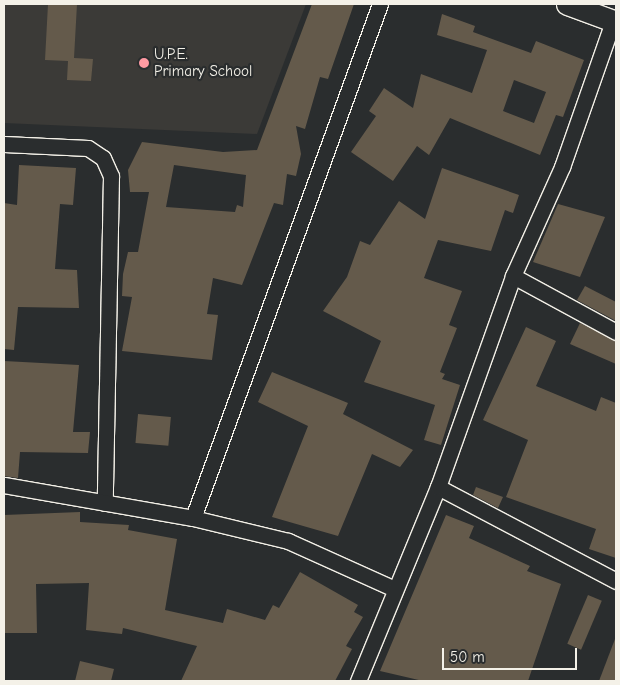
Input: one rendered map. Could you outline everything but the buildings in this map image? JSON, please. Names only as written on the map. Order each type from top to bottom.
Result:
[{"type":"street","points":[[193,518],[380,4]]},
{"type":"street","points":[[358,681],[438,487],[513,276],[562,167],[615,21],[567,4]]},
{"type":"street","points":[[4,144],[88,148],[103,158],[111,176],[105,503]]},
{"type":"street","points":[[513,276],[616,332]]},
{"type":"street","points":[[4,486],[193,518],[288,541],[395,590]]},
{"type":"street","points":[[438,487],[616,582]]},
{"type":"shaded area","name":"U.P.E. Primary School","points":[[4,4],[306,4],[257,134],[4,123]]},
{"type":"place","name":"U.P.E. Primary School","points":[[144,63]]}]
